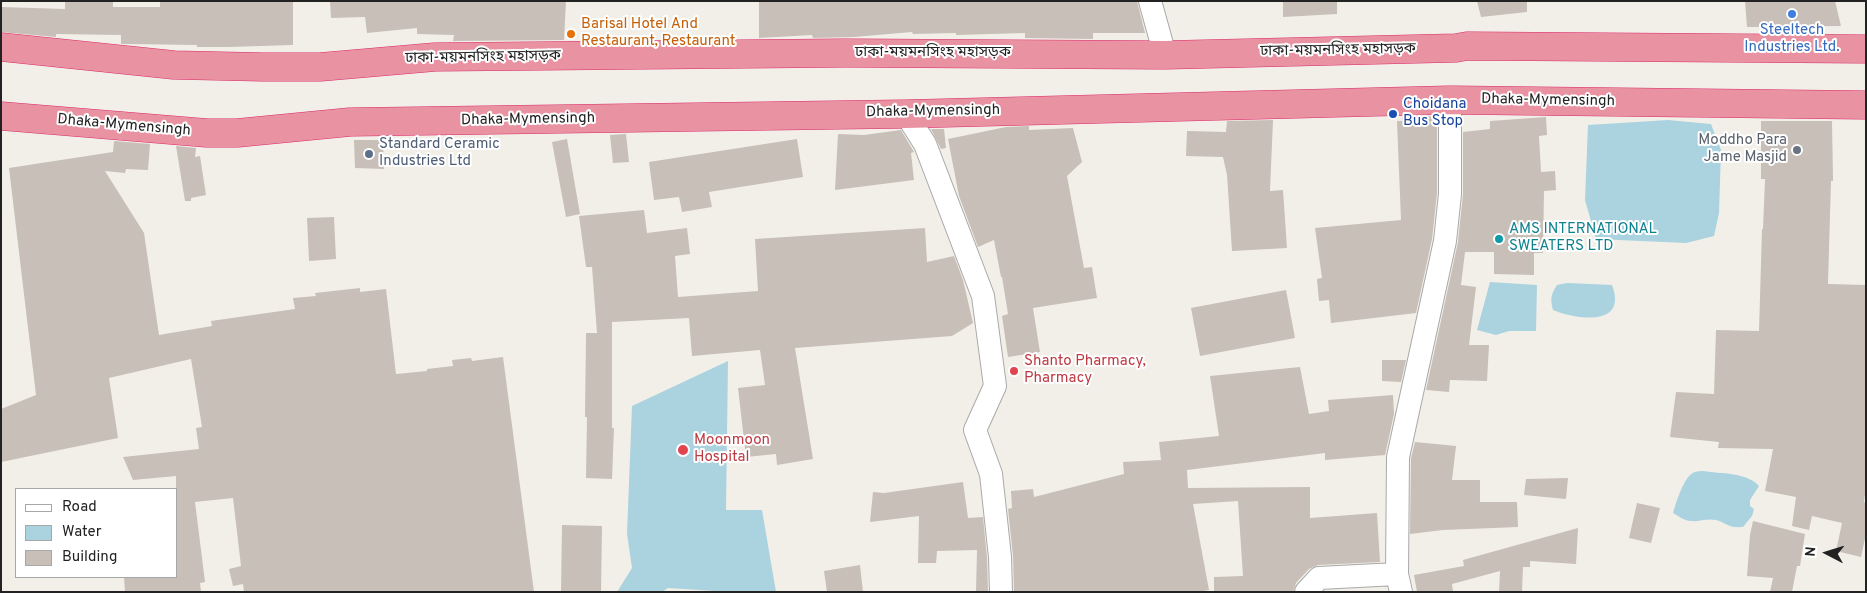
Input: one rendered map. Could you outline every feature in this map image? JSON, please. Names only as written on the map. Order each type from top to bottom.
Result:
[{"type":"highway","name":"ঢাকা-ময়মনসিংহ মহাসড়ক","points":[[1,47],[174,65],[263,67],[320,67],[435,57],[846,53],[1165,55],[1467,46],[1866,49]]},
{"type":"highway","name":"Dhaka-Mymensingh","points":[[1,116],[207,133],[237,133],[350,122],[906,114],[1450,100],[1866,105]]},
{"type":"street","points":[[1150,1],[1165,55]]},
{"type":"street","points":[[1306,592],[1319,578],[1399,583],[1398,456],[1445,241],[1450,194],[1450,100]]},
{"type":"street","points":[[906,114],[925,144],[984,296],[995,386],[975,430],[991,474],[1000,557],[1001,592]]},
{"type":"water","points":[[1668,120],[1711,124],[1721,150],[1719,213],[1714,236],[1686,243],[1596,239],[1585,200],[1588,125]]},
{"type":"water","points":[[1490,282],[1537,285],[1536,331],[1509,331],[1496,335],[1477,330]]},
{"type":"water","points":[[1567,283],[1612,285],[1615,299],[1613,308],[1607,314],[1586,318],[1563,314],[1553,310],[1551,300],[1553,291],[1557,285]]},
{"type":"water","points":[[728,361],[726,510],[762,510],[776,592],[731,592],[668,588],[662,592],[617,592],[632,568],[627,534],[632,406]]},
{"type":"water","points":[[1703,471],[1741,476],[1754,481],[1759,486],[1750,500],[1750,506],[1754,509],[1752,516],[1743,527],[1730,526],[1713,520],[1689,521],[1673,513],[1687,478],[1695,472]]},
{"type":"building","points":[[65,1],[113,2],[113,7],[160,7],[160,1],[293,1],[293,45],[197,47],[197,45],[121,44],[121,35],[56,34],[56,37],[1,32],[1,7],[65,9]]},
{"type":"building","points":[[330,1],[566,1],[564,40],[453,41],[454,35],[417,34],[417,28],[367,33],[365,17],[331,18]]},
{"type":"building","points":[[759,1],[1137,1],[1145,33],[1093,33],[1093,39],[1025,38],[1025,33],[956,35],[956,33],[913,34],[912,32],[854,37],[813,38],[812,35],[759,38]]},
{"type":"building","points":[[1283,1],[1337,1],[1337,14],[1283,17]]},
{"type":"building","points":[[1477,1],[1527,1],[1527,12],[1481,17]]},
{"type":"building","name":"Steeltech Industries Ltd.","points":[[1745,1],[1835,1],[1841,26],[1747,27]]},
{"type":"building","points":[[1437,116],[1437,193],[1432,239],[1416,313],[1331,323],[1329,300],[1319,301],[1317,279],[1322,278],[1315,228],[1401,220],[1397,121],[1402,121],[1402,117]]},
{"type":"building","points":[[1546,117],[1547,135],[1539,136],[1541,172],[1555,171],[1556,190],[1544,191],[1543,253],[1534,253],[1534,275],[1494,274],[1494,252],[1465,252],[1461,285],[1476,287],[1469,345],[1489,345],[1487,381],[1450,380],[1449,392],[1426,390],[1458,242],[1463,194],[1463,132],[1490,129],[1490,121]]},
{"type":"building","points":[[1273,120],[1270,191],[1283,190],[1287,248],[1232,251],[1227,175],[1223,157],[1186,156],[1187,131],[1226,132],[1227,121]]},
{"type":"building","points":[[1761,121],[1832,121],[1833,181],[1831,181],[1828,284],[1866,285],[1866,486],[1864,502],[1866,503],[1866,534],[1861,557],[1836,551],[1842,523],[1812,516],[1809,530],[1792,526],[1796,497],[1765,491],[1773,449],[1718,448],[1719,442],[1670,437],[1676,392],[1714,394],[1716,330],[1759,331],[1765,179],[1761,179]]},
{"type":"building","points":[[1029,126],[1029,130],[1073,128],[1082,162],[1067,176],[1084,268],[1092,267],[1097,298],[1033,308],[1040,352],[1008,357],[1002,316],[1008,314],[994,240],[978,247],[959,196],[948,139],[1006,127]]},
{"type":"building","points":[[931,129],[944,129],[946,148],[941,149]]},
{"type":"building","points":[[901,130],[914,152],[911,153],[914,180],[835,190],[838,134],[864,135]]},
{"type":"building","points":[[626,134],[629,162],[613,163],[610,135]]},
{"type":"building","points":[[567,139],[580,214],[566,217],[552,142]]},
{"type":"building","points":[[797,139],[803,177],[709,192],[712,207],[682,212],[679,197],[654,200],[649,162]]},
{"type":"building","name":"Standard Ceramic Industries Ltd","points":[[354,140],[383,140],[384,169],[355,168]]},
{"type":"building","points":[[114,141],[150,144],[148,170],[126,169],[125,173],[105,171],[144,233],[159,335],[212,326],[211,321],[295,309],[293,298],[316,296],[315,293],[360,288],[360,292],[386,289],[396,374],[453,366],[452,360],[471,358],[472,361],[503,357],[534,592],[244,592],[243,584],[233,586],[229,569],[241,566],[233,498],[195,502],[205,582],[200,583],[201,592],[125,592],[124,578],[178,578],[178,488],[176,488],[176,476],[133,480],[123,457],[199,449],[196,428],[202,427],[191,359],[109,378],[118,438],[1,462],[1,409],[36,395],[9,168],[113,152]]},
{"type":"building","points":[[176,146],[196,148],[195,157],[200,156],[206,195],[191,198],[191,201],[185,201]]},
{"type":"building","points":[[644,210],[647,233],[687,228],[690,254],[675,256],[678,297],[758,291],[755,239],[925,228],[927,262],[954,256],[963,280],[973,323],[952,336],[795,348],[813,459],[777,465],[776,454],[746,457],[738,388],[765,385],[760,350],[692,356],[689,318],[612,322],[612,428],[614,428],[612,479],[586,478],[586,333],[597,333],[592,267],[586,267],[579,216]]},
{"type":"building","points":[[334,217],[336,259],[309,261],[307,218]]},
{"type":"building","points":[[1286,290],[1295,338],[1200,356],[1191,308]]},
{"type":"building","points":[[1382,360],[1406,360],[1401,382],[1382,381]]},
{"type":"building","points":[[1300,367],[1309,414],[1329,411],[1328,400],[1393,395],[1394,414],[1385,455],[1325,460],[1325,453],[1187,470],[1188,488],[1310,487],[1310,518],[1377,513],[1380,562],[1318,565],[1309,569],[1296,583],[1293,592],[1214,592],[1214,577],[1243,576],[1238,501],[1193,504],[1209,590],[1197,592],[1014,592],[1013,556],[1008,509],[1012,508],[1011,491],[1033,489],[1034,497],[1124,474],[1123,462],[1161,460],[1159,442],[1219,436],[1210,376]]},
{"type":"building","points":[[1415,442],[1456,446],[1452,480],[1480,480],[1480,502],[1517,502],[1518,527],[1443,530],[1410,534],[1411,458]]},
{"type":"building","points":[[1568,478],[1566,499],[1524,495],[1526,479]]},
{"type":"building","points":[[963,482],[968,518],[983,517],[988,592],[976,592],[977,550],[937,551],[936,563],[918,563],[919,516],[870,522],[873,492],[884,493]]},
{"type":"building","points":[[1637,503],[1660,508],[1651,543],[1629,538]]},
{"type":"building","points":[[1753,521],[1805,534],[1800,566],[1797,566],[1792,592],[1770,592],[1773,578],[1747,576]]},
{"type":"building","points":[[562,525],[602,526],[601,592],[561,592]]},
{"type":"building","points":[[1578,528],[1576,564],[1530,561],[1530,567],[1523,567],[1522,592],[1499,592],[1500,571],[1452,584],[1453,592],[1417,592],[1414,575],[1464,566],[1463,560]]},
{"type":"building","points":[[860,565],[863,592],[827,592],[824,571]]},
{"type":"place","name":"Steeltech Industries Ltd.","points":[[1792,14]]},
{"type":"place","name":"Barisal Hotel And Restaurant, Restaurant","points":[[571,34]]},
{"type":"place","name":"Choidana Bus Stop","points":[[1393,114]]},
{"type":"place","name":"Moddho Para Jame Masjid","points":[[1797,150]]},
{"type":"place","name":"Standard Ceramic Industries Ltd","points":[[369,154]]},
{"type":"place","name":"AMS INTERNATIONAL SWEATERS LTD","points":[[1499,239]]},
{"type":"place","name":"Shanto Pharmacy, Pharmacy","points":[[1014,371]]},
{"type":"place","name":"Moonmoon Hospital","points":[[683,450]]}]
